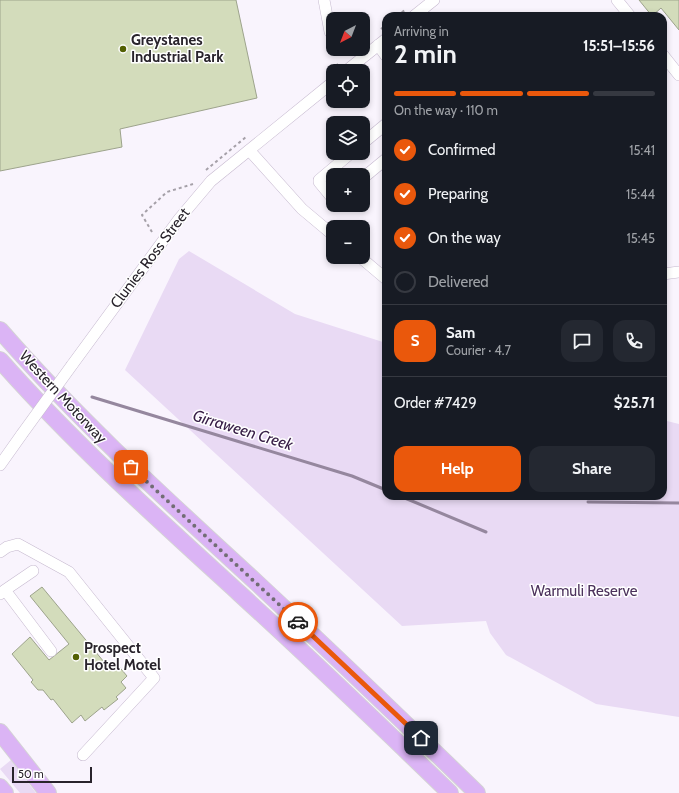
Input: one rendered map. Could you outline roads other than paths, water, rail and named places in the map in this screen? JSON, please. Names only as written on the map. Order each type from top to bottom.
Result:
[{"type":"highway","name":"Western Motorway","points":[[0,330],[66,402],[121,457],[352,673],[477,793]]},
{"type":"highway","name":"Western Motorway","points":[[0,360],[32,397],[98,463],[340,687],[450,793]]},
{"type":"highway","points":[[0,732],[48,793]]},
{"type":"highway","points":[[0,787],[5,793]]},
{"type":"street","points":[[324,0],[326,12]]},
{"type":"street","points":[[419,12],[434,0]]},
{"type":"street","points":[[617,0],[627,12]]},
{"type":"street","points":[[355,64],[382,42]]},
{"type":"street","points":[[667,60],[679,75]]},
{"type":"street","name":"Clunies Ross Street","points":[[0,465],[196,197],[211,181],[326,88]]},
{"type":"street","points":[[370,137],[382,127]]},
{"type":"street","points":[[249,150],[302,209],[326,229]]},
{"type":"street","points":[[333,168],[343,160]]},
{"type":"street","points":[[370,172],[382,162]]},
{"type":"street","points":[[326,174],[319,180],[326,190]]},
{"type":"street","points":[[368,264],[382,276]]},
{"type":"street","points":[[667,274],[679,272]]},
{"type":"street","points":[[0,552],[7,547],[18,544],[69,572],[154,678],[83,755]]},
{"type":"street","points":[[33,571],[2,592],[51,651]]},
{"type":"waterway","name":"Girraween Creek","points":[[92,397],[352,476],[382,488]]},
{"type":"waterway","name":"Girraween Creek","points":[[410,500],[486,532]]},
{"type":"waterway","name":"Girraween Creek","points":[[588,502],[679,503]]},
{"type":"place","name":"Greystanes Industrial Park","points":[[123,49]]},
{"type":"place","name":"Prospect Hotel Motel","points":[[76,657]]},
{"type":"park label","name":"Warmuli Reserve","points":[[584,591]]}]
